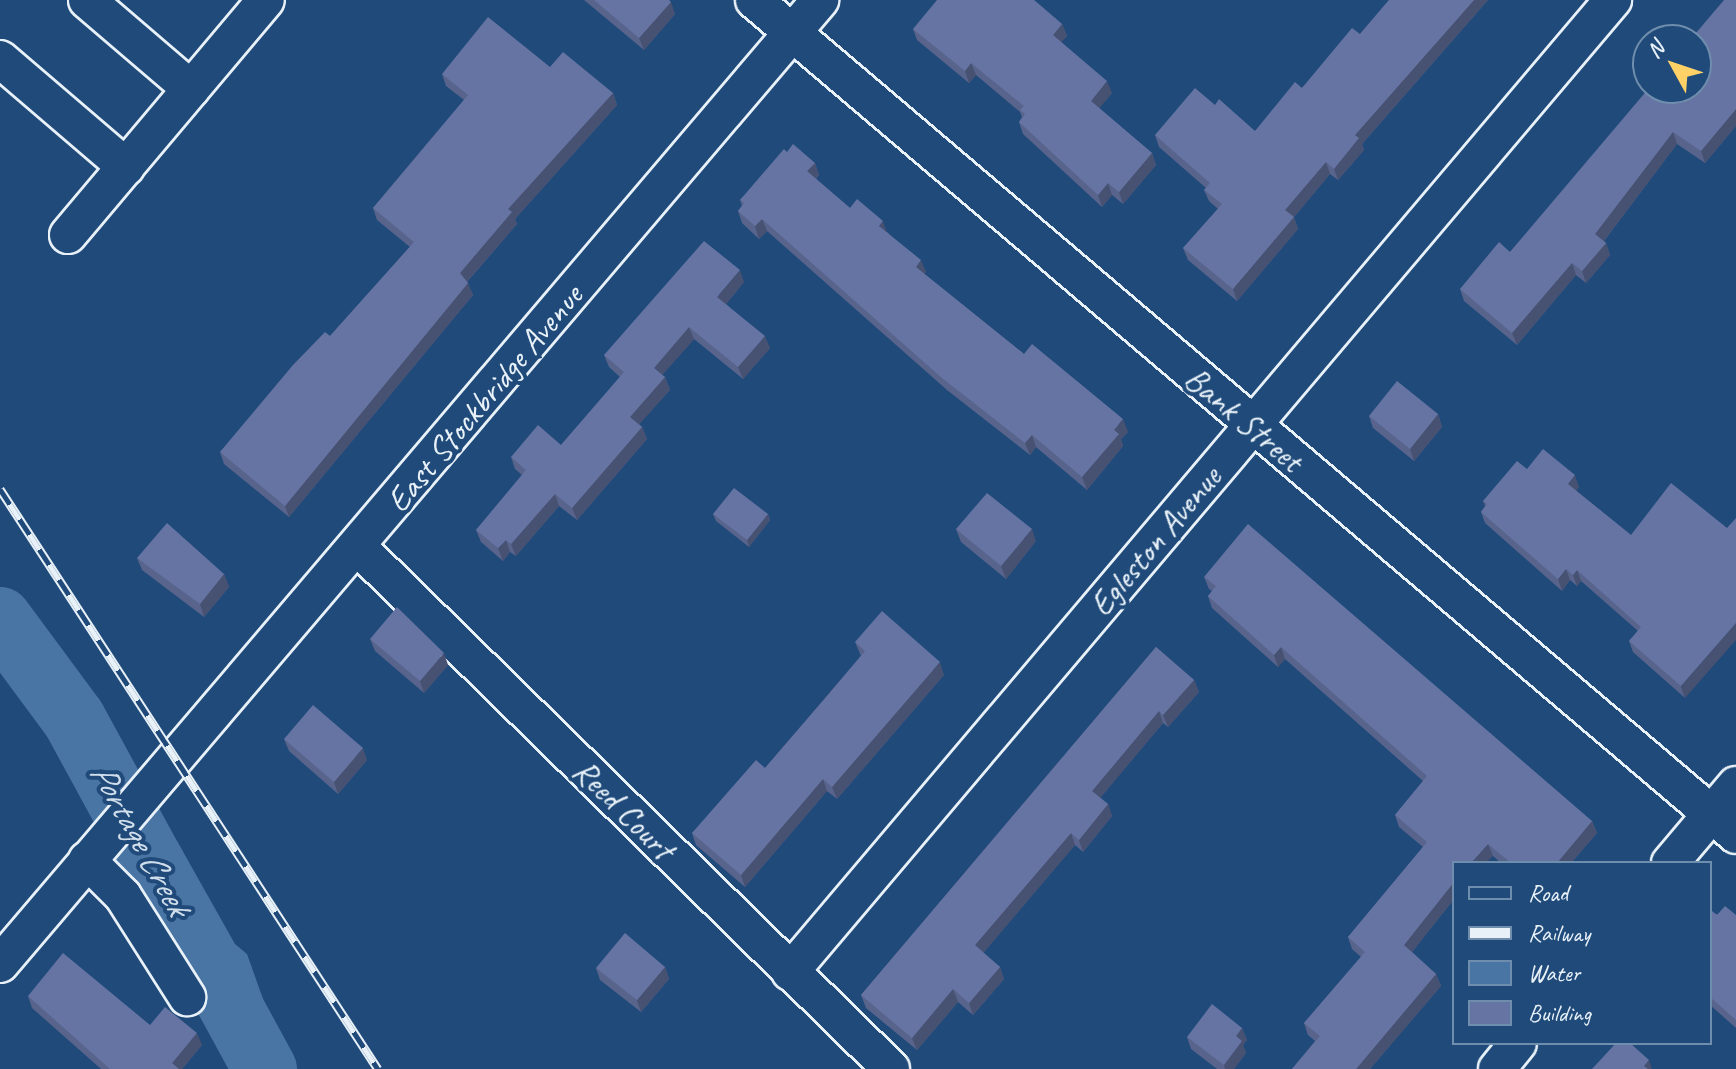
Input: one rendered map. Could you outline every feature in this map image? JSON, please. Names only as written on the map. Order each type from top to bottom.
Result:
[{"type":"street","points":[[87,0],[191,89]]},
{"type":"street","name":"Bank Street","points":[[754,0],[1724,825]]},
{"type":"street","name":"East Stockbridge Avenue","points":[[87,860],[358,547],[820,0]]},
{"type":"street","name":"Egleston Avenue","points":[[790,972],[1613,0]]},
{"type":"street","points":[[68,235],[191,89],[254,4]]},
{"type":"street","points":[[0,59],[126,167]]},
{"type":"street","name":"Reed Court","points":[[358,547],[891,1069]]},
{"type":"street","points":[[1673,861],[1724,825],[1736,785]]},
{"type":"street","points":[[4,951],[87,860],[123,896],[187,997]]},
{"type":"street","points":[[1497,1069],[1516,1045]]},
{"type":"water","points":[[0,595],[28,614],[94,722],[106,757],[86,780],[0,659]]},
{"type":"water","points":[[177,841],[235,944],[247,954],[288,1069],[251,1067],[146,876]]},
{"type":"building","points":[[594,0],[669,0],[671,2],[639,38]]},
{"type":"building","points":[[937,0],[1034,0],[1062,24],[1053,35],[1107,81],[1091,101],[1152,153],[1119,192],[1108,183],[1098,195],[1019,122],[1025,114],[1020,110],[1024,106],[971,63],[965,71],[913,29]]},
{"type":"building","points":[[1389,0],[1474,0],[1355,135],[1359,138],[1334,169],[1326,162],[1285,210],[1294,217],[1233,289],[1183,248],[1222,204],[1204,190],[1210,183],[1155,135],[1195,88],[1215,105],[1219,99],[1255,131],[1295,82],[1302,88],[1352,28],[1360,34]]},
{"type":"building","points":[[1724,0],[1736,0],[1736,109],[1701,151],[1673,132],[1595,234],[1606,243],[1582,271],[1572,263],[1512,333],[1460,289],[1499,242],[1510,252],[1635,104],[1712,104],[1712,24],[1704,24]]},
{"type":"building","points":[[488,17],[550,67],[563,52],[613,93],[508,209],[512,212],[460,273],[468,283],[285,506],[220,452],[293,365],[325,332],[330,336],[414,242],[373,208],[468,95],[442,74]]},
{"type":"building","points":[[793,144],[815,163],[807,171],[850,208],[857,199],[883,221],[879,226],[921,260],[916,267],[1024,354],[1032,344],[1123,419],[1114,430],[1119,434],[1082,477],[1032,435],[1025,443],[942,378],[762,219],[755,226],[738,211],[744,203],[740,200],[784,149],[787,152]]},
{"type":"building","points":[[704,241],[740,270],[717,297],[765,336],[738,367],[689,327],[654,368],[665,377],[630,417],[642,427],[572,508],[555,494],[511,544],[506,540],[498,548],[476,530],[526,470],[511,457],[538,425],[561,445],[624,372],[604,355]]},
{"type":"building","points":[[1397,381],[1438,414],[1410,449],[1369,416]]},
{"type":"building","points":[[1543,449],[1575,475],[1568,484],[1631,535],[1671,483],[1727,528],[1736,518],[1736,623],[1681,686],[1629,641],[1641,627],[1577,570],[1573,575],[1566,569],[1558,579],[1481,512],[1487,504],[1483,501],[1517,461],[1527,469]]},
{"type":"building","points":[[734,488],[768,514],[747,540],[713,514]]},
{"type":"building","points":[[987,493],[1032,529],[1001,566],[956,529]]},
{"type":"building","points":[[167,523],[224,574],[200,604],[137,558]]},
{"type":"building","points":[[1248,524],[1592,821],[1559,861],[1509,861],[1488,844],[1473,861],[1452,861],[1452,885],[1404,945],[1436,974],[1356,1069],[1292,1069],[1320,1036],[1304,1023],[1365,952],[1348,937],[1427,842],[1395,815],[1427,776],[1281,647],[1274,655],[1208,596],[1216,586],[1204,577]]},
{"type":"building","points":[[397,607],[444,653],[420,681],[370,639]]},
{"type":"building","points":[[882,611],[940,662],[832,787],[823,779],[741,875],[692,833],[756,760],[765,768],[822,702],[865,651],[855,642]]},
{"type":"building","points":[[1156,647],[1194,680],[1163,715],[1159,711],[1092,791],[1108,804],[1079,840],[1071,833],[975,945],[1000,967],[969,1003],[953,989],[912,1038],[861,995]]},
{"type":"building","points":[[313,705],[363,748],[334,782],[284,739]]},
{"type":"building","points":[[1725,906],[1736,915],[1736,1020],[1712,999],[1712,911],[1717,915]]},
{"type":"building","points":[[625,933],[665,967],[637,1000],[596,968]]},
{"type":"building","points":[[63,953],[150,1025],[165,1007],[197,1033],[172,1063],[179,1069],[110,1069],[28,996]]},
{"type":"building","points":[[1212,1004],[1242,1028],[1236,1036],[1242,1041],[1224,1065],[1187,1037]]},
{"type":"building","points":[[1614,1045],[1632,1045],[1649,1060],[1644,1066],[1648,1069],[1592,1069]]},
{"type":"waterway","name":"Portage Creek","points":[[0,619],[74,719],[265,1069]]},
{"type":"railway","points":[[0,489],[378,1069]]}]
